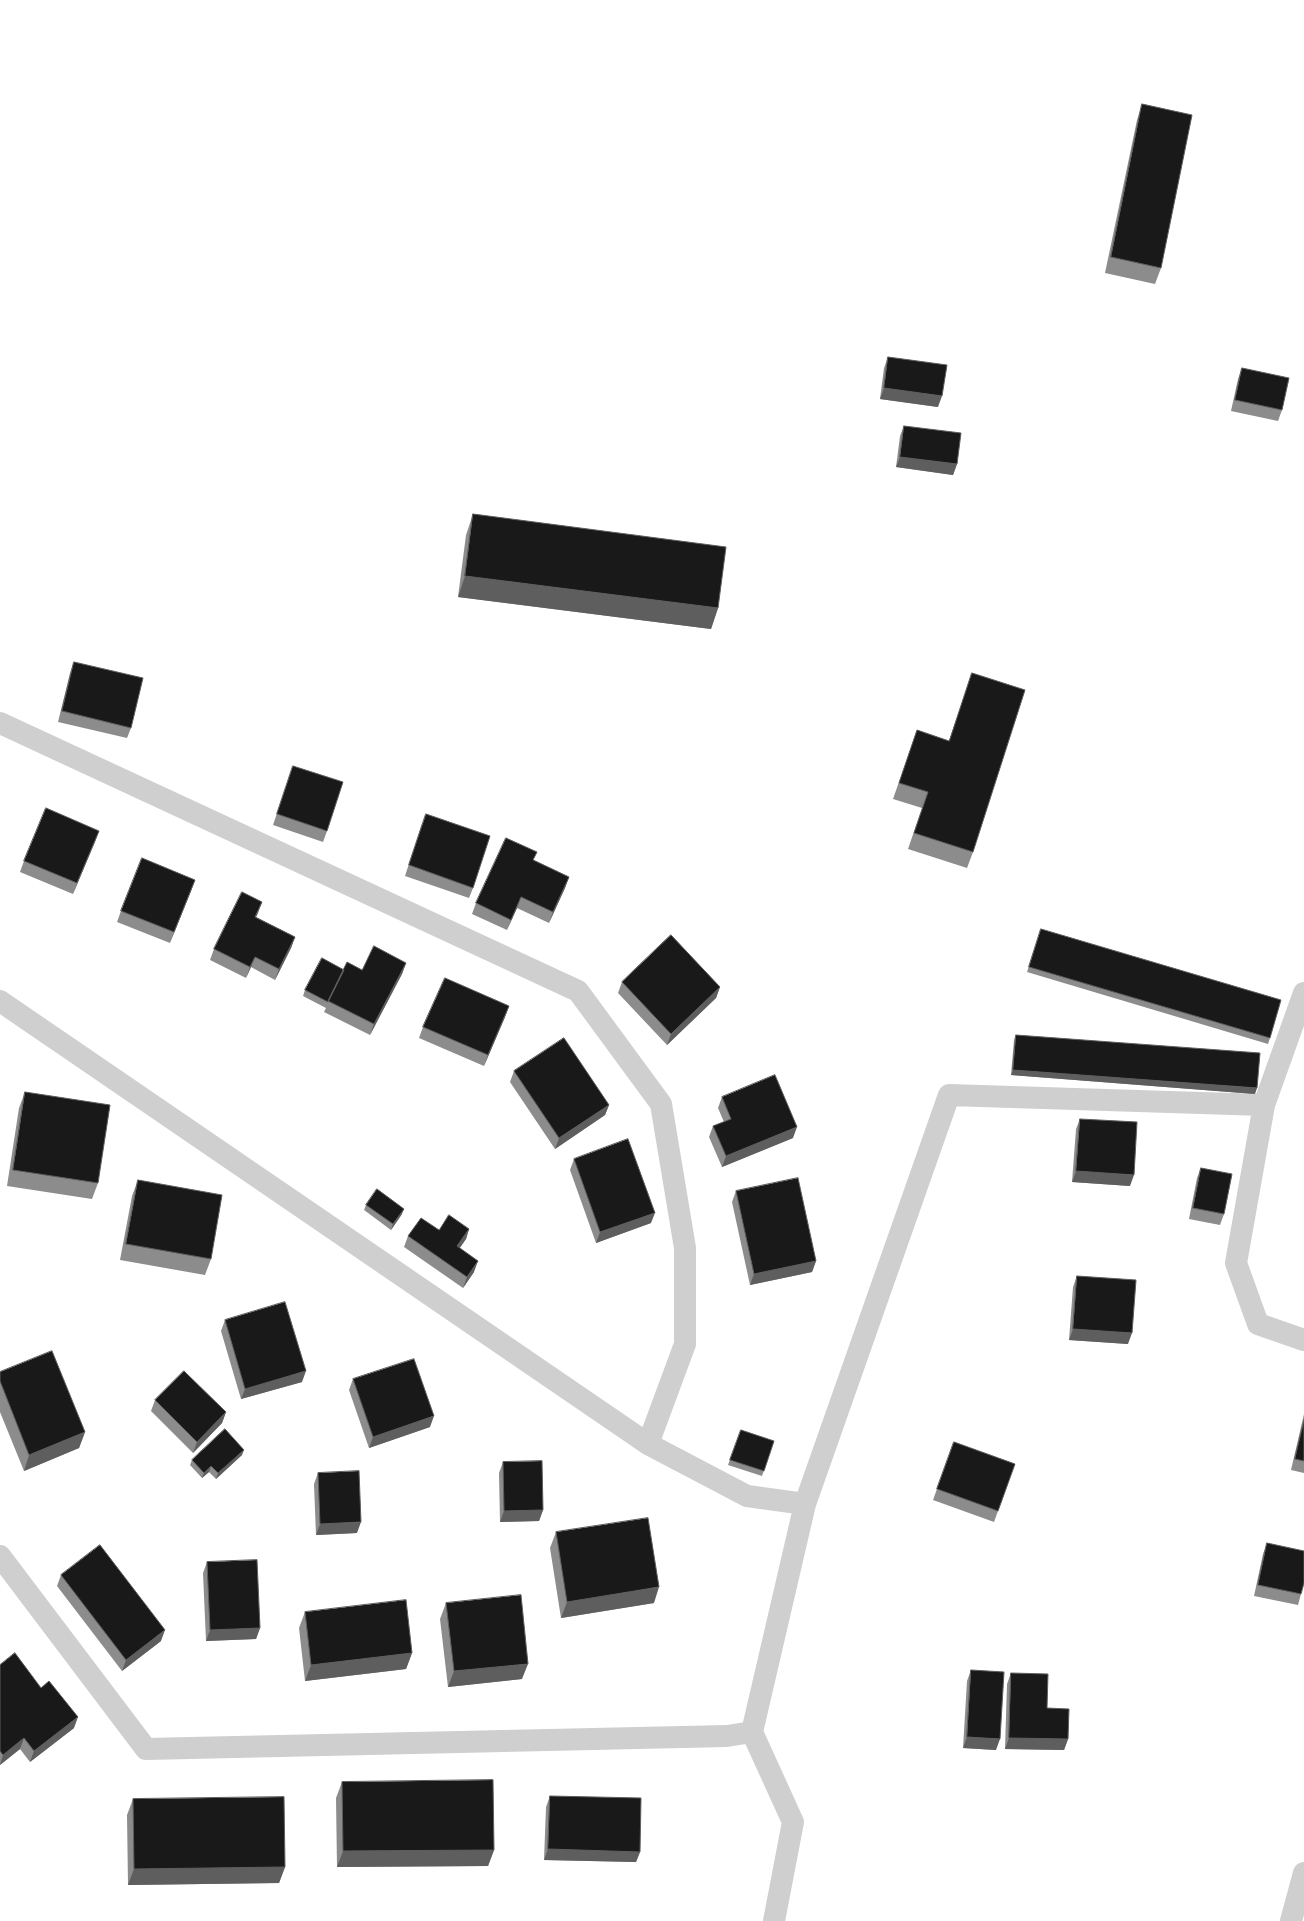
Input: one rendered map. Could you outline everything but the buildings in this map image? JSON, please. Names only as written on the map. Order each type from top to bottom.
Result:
[{"type":"lane","points":[[0,723],[578,991],[661,1104],[685,1248],[685,1344],[648,1444]]},
{"type":"lane","points":[[1304,993],[1264,1105],[1236,1263],[1258,1324],[1304,1340]]},
{"type":"lane","points":[[0,1001],[648,1444],[747,1496],[805,1504]]},
{"type":"lane","points":[[774,1921],[794,1822],[752,1732],[805,1504],[949,1095],[1264,1105]]},
{"type":"lane","points":[[0,1556],[146,1749],[727,1736],[752,1732]]},
{"type":"lane","points":[[1291,1921],[1304,1873]]}]
